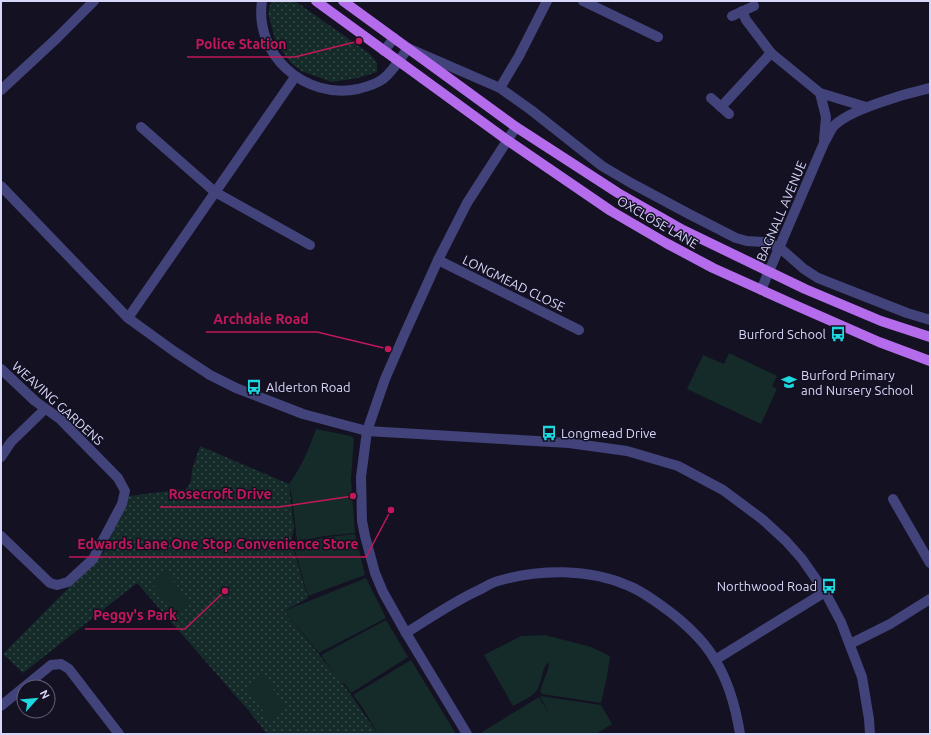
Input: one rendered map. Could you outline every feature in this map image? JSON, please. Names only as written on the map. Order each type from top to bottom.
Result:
[{"type":"main road","name":"OXCLOSE LANE","points":[[316,1],[508,140],[623,218],[713,268],[879,342],[930,361]]},
{"type":"main road","name":"OXCLOSE LANE","points":[[343,1],[516,127],[618,193],[683,230],[768,272],[843,306],[881,321],[930,337]]},
{"type":"street","points":[[1,90],[94,1]]},
{"type":"street","points":[[262,1],[261,11],[264,29],[268,43],[275,55],[284,68],[295,77],[314,86],[330,90],[349,91],[367,87],[382,79],[399,61],[408,48]]},
{"type":"street","points":[[500,88],[519,56],[547,1]]},
{"type":"street","points":[[583,1],[658,37]]},
{"type":"street","points":[[732,16],[754,6]]},
{"type":"street","points":[[742,12],[746,20],[771,53],[820,93],[866,107]]},
{"type":"street","points":[[384,50],[394,38]]},
{"type":"street","name":"OXCLOSE LANE","points":[[408,48],[500,88],[531,110],[602,166],[631,184],[736,238],[748,241],[763,242],[779,248],[804,269],[818,278],[907,313],[930,320]]},
{"type":"street","points":[[721,107],[771,53]]},
{"type":"street","points":[[128,318],[295,77]]},
{"type":"street","name":"BAGNALL AVENUE","points":[[761,290],[824,143],[834,126],[848,115],[866,107],[930,88]]},
{"type":"street","name":"BAGNALL AVENUE","points":[[820,93],[826,117],[824,143]]},
{"type":"street","points":[[711,98],[729,114]]},
{"type":"street","points":[[141,127],[215,192],[310,245]]},
{"type":"street","points":[[467,734],[382,592],[375,573],[362,521],[361,477],[367,431],[388,373],[438,260],[467,203],[516,127]]},
{"type":"street","points":[[1,186],[128,318],[210,375],[236,388],[303,414],[367,431],[569,442],[628,451],[678,466],[723,490],[762,519],[786,540],[802,559],[825,592],[850,644],[862,677],[870,734]]},
{"type":"street","name":"LONGMEAD CLOSE","points":[[438,260],[579,330]]},
{"type":"street","name":"WEAVING GARDENS","points":[[1,369],[35,401],[60,419],[118,478],[125,491],[122,504],[93,559],[68,582],[57,585],[50,583],[42,577],[1,536]]},
{"type":"street","points":[[1,457],[12,442],[46,409]]},
{"type":"street","points":[[893,499],[930,563]]},
{"type":"street","points":[[406,633],[468,595],[497,581],[523,575],[554,572],[584,574],[629,586],[663,606],[691,629],[715,660],[727,684],[740,734]]},
{"type":"street","points":[[715,660],[825,592]]},
{"type":"street","points":[[850,644],[890,624],[930,599]]},
{"type":"street","points":[[1,706],[51,665],[61,664],[69,669],[119,734]]},
{"type":"green space","points":[[271,1],[295,1],[370,54],[377,63],[377,72],[358,78],[332,82],[301,71],[291,63],[276,43],[268,13]]},
{"type":"green space","points":[[729,353],[777,376],[772,386],[777,389],[761,424],[687,389],[703,355],[724,364]]},
{"type":"green space","points":[[316,429],[351,436],[354,439],[351,479],[355,533],[297,541],[289,484],[305,457]]},
{"type":"green space","points":[[200,446],[289,484],[294,528],[291,541],[308,598],[284,611],[346,688],[378,734],[267,734],[248,710],[137,583],[23,673],[3,654],[104,552],[129,496],[184,489],[184,493],[191,481],[192,470]]},
{"type":"green space","points":[[355,534],[365,575],[308,596],[293,544],[328,537]]},
{"type":"green space","points":[[166,572],[191,602],[177,614],[152,584]]},
{"type":"green space","points":[[366,578],[386,618],[319,653],[284,611]]},
{"type":"green space","points":[[386,620],[408,657],[351,693],[344,683],[341,683],[321,655]]},
{"type":"green space","points":[[545,635],[591,647],[610,656],[601,703],[542,694],[540,691],[549,666],[548,662],[535,693],[513,706],[484,655],[521,636]]},
{"type":"green space","points":[[411,660],[456,734],[378,734],[361,705],[353,695]]},
{"type":"green space","points":[[263,676],[287,707],[270,720],[246,689]]},
{"type":"green space","points":[[540,696],[601,705],[612,724],[596,734],[479,734],[539,697],[550,715]]},
{"type":"place","name":"Police Station","points":[[359,41]]},
{"type":"place","name":"Burford School","points":[[838,334]]},
{"type":"place","name":"Archdale Road","points":[[388,349]]},
{"type":"place","name":"Burford Primary and Nursery School","points":[[789,382]]},
{"type":"place","name":"Alderton Road","points":[[254,387]]},
{"type":"place","name":"Longmead Drive","points":[[549,433]]},
{"type":"place","name":"Rosecroft Drive","points":[[353,496]]},
{"type":"place","name":"Edwards Lane One Stop Convenience Store","points":[[391,510]]},
{"type":"place","name":"Northwood Road","points":[[829,586]]},
{"type":"place","name":"Peggy's Park","points":[[225,591]]}]
